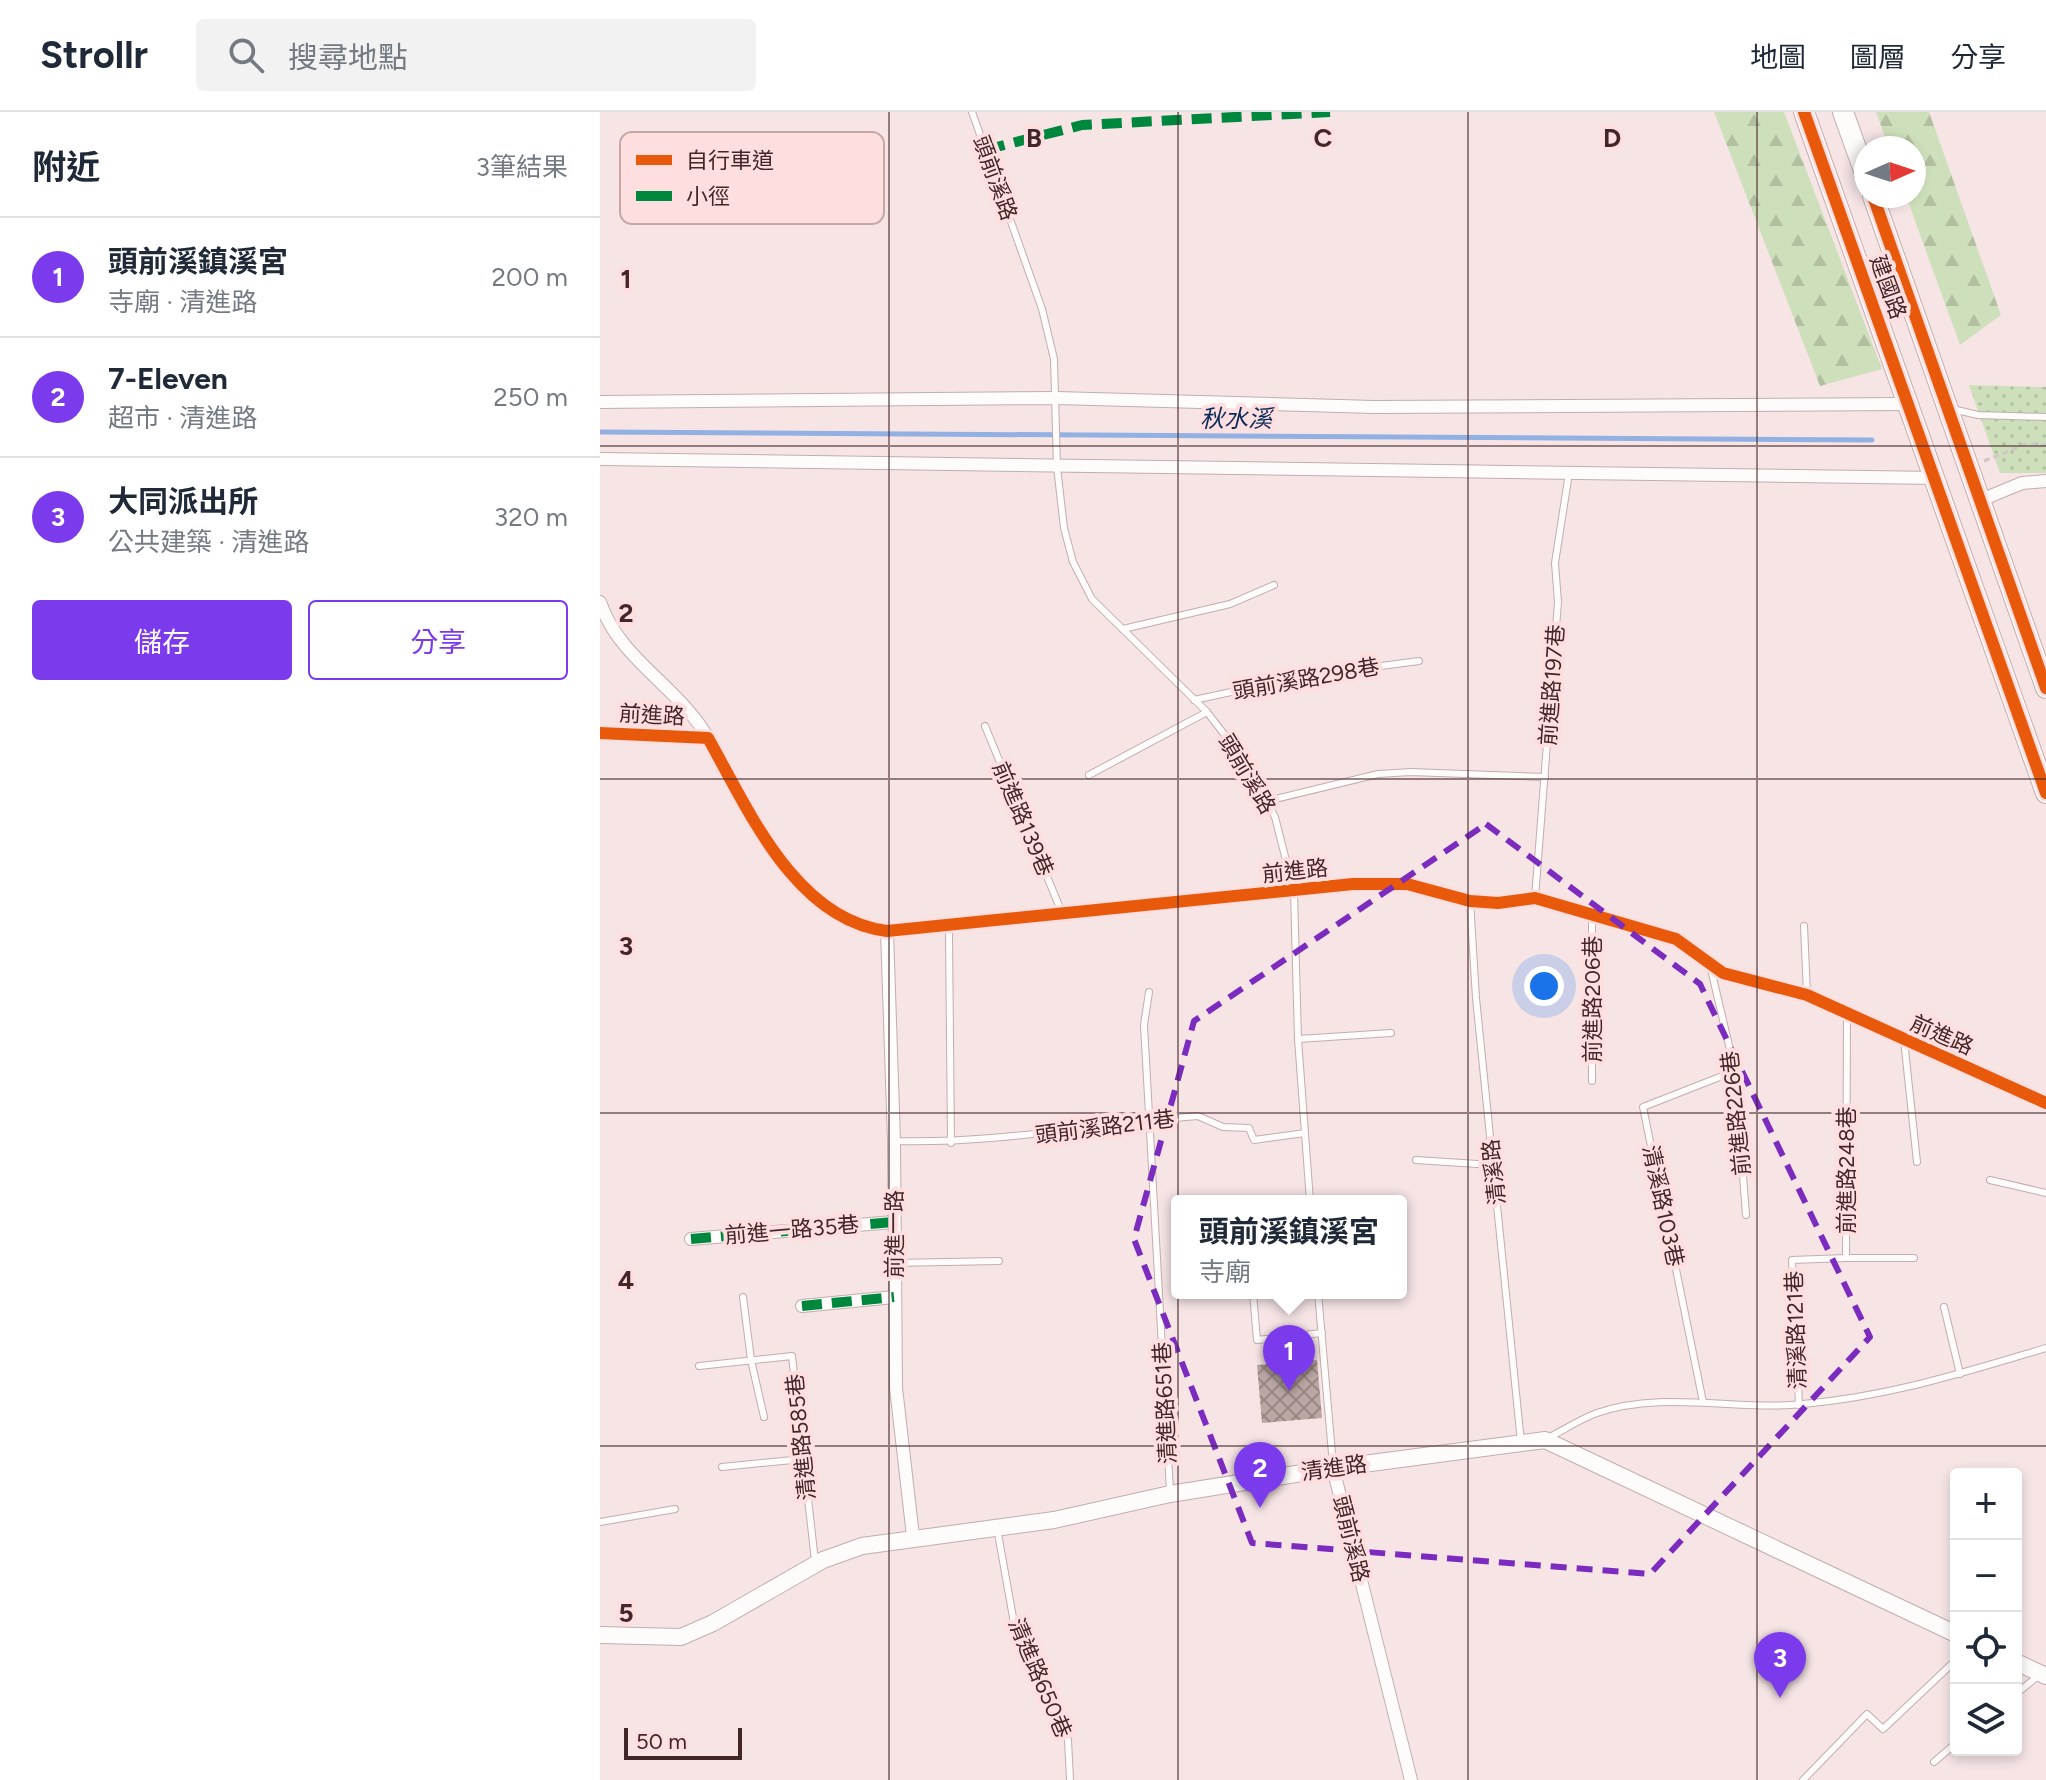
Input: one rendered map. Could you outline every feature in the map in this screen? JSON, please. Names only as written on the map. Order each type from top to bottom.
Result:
[{"type":"main road","name":"建國路","points":[[1804,112],[2042,766],[2046,793]]},
{"type":"main road","points":[[1843,112],[1854,143]]},
{"type":"main road","name":"建國路","points":[[1877,208],[2046,688]]},
{"type":"street","points":[[600,402],[1057,402],[1374,407],[1909,404]]},
{"type":"street","points":[[600,459],[1937,478]]},
{"type":"street","points":[[1981,500],[2022,483],[2046,481]]},
{"type":"street","points":[[600,602],[619,641],[694,713],[708,738]]},
{"type":"street","name":"前進路","points":[[600,733],[708,738],[766,843],[789,872],[845,918],[868,929],[887,931],[1353,884],[1407,884],[1470,901],[1498,903],[1535,898],[1676,939],[1723,973],[1807,995],[2046,1103]]},
{"type":"street","name":"前進一路","points":[[887,931],[900,1438],[913,1536]]},
{"type":"street","name":"前進一路35巷","points":[[691,1239],[893,1222]]},
{"type":"street","points":[[802,1306],[894,1297]]},
{"type":"street","points":[[1545,1440],[1950,1631]]},
{"type":"street","name":"清進路","points":[[600,1635],[681,1637],[713,1623],[815,1564],[862,1546],[913,1536],[997,1528],[1170,1494],[1333,1468],[1545,1440]]},
{"type":"street","name":"頭前溪路","points":[[1333,1468],[1411,1780]]},
{"type":"street","points":[[2022,1665],[2043,1675]]},
{"type":"lane","name":"頭前溪路","points":[[972,112],[1042,309],[1057,383],[1055,450],[1064,528],[1073,562],[1092,599],[1207,712],[1244,760],[1267,801],[1294,892],[1298,1039],[1310,1195]]},
{"type":"lane","points":[[1948,409],[1978,415],[2046,417]]},
{"type":"lane","name":"前進路197巷","points":[[1535,898],[1558,602],[1555,563],[1569,473]]},
{"type":"lane","points":[[1123,629],[1230,604],[1274,585]]},
{"type":"lane","name":"頭前溪路298巷","points":[[1194,700],[1305,676],[1419,661]]},
{"type":"lane","points":[[1089,775],[1207,712]]},
{"type":"lane","name":"前進路139巷","points":[[985,726],[1062,913]]},
{"type":"lane","points":[[1267,801],[1400,772],[1545,777]]},
{"type":"lane","name":"清溪路","points":[[1470,901],[1521,1442]]},
{"type":"lane","name":"前進路206巷","points":[[1592,916],[1592,1081]]},
{"type":"lane","points":[[1804,926],[1807,995]]},
{"type":"lane","points":[[949,935],[951,1143]]},
{"type":"lane","name":"前進路226巷","points":[[1710,965],[1735,1071],[1746,1215]]},
{"type":"lane","name":"清進路651巷","points":[[1149,992],[1144,1025],[1170,1494]]},
{"type":"lane","name":"前進路248巷","points":[[1847,1015],[1846,1258],[1914,1258]]},
{"type":"lane","points":[[1298,1039],[1391,1033]]},
{"type":"lane","points":[[1904,1040],[1917,1162]]},
{"type":"lane","name":"清溪路103巷","points":[[1703,1402],[1643,1107],[1735,1071]]},
{"type":"lane","name":"頭前溪路211巷","points":[[894,1141],[951,1143],[1029,1137],[1148,1120],[1203,1116],[1223,1127],[1249,1128],[1254,1140],[1305,1133]]},
{"type":"lane","points":[[1416,1160],[1493,1165]]},
{"type":"lane","points":[[1990,1180],[2046,1193]]},
{"type":"lane","name":"清溪路121巷","points":[[1799,1405],[1792,1260],[1846,1258]]},
{"type":"lane","points":[[894,1263],[999,1261]]},
{"type":"lane","points":[[743,1297],[751,1360],[764,1417]]},
{"type":"lane","points":[[1254,1299],[1257,1340],[1322,1333]]},
{"type":"lane","name":"頭前溪路","points":[[1319,1299],[1333,1468]]},
{"type":"lane","points":[[1944,1307],[1960,1374]]},
{"type":"lane","points":[[1545,1440],[1595,1413],[1616,1408],[1703,1402],[1799,1405],[1905,1391],[2046,1348]]},
{"type":"lane","name":"清進路585巷","points":[[699,1366],[792,1356],[815,1564]]},
{"type":"lane","points":[[722,1467],[803,1459]]},
{"type":"lane","points":[[600,1522],[675,1509]]},
{"type":"lane","name":"清進路650巷","points":[[997,1528],[1014,1623],[1064,1728],[1070,1752],[1070,1780]]},
{"type":"lane","points":[[1803,1780],[1867,1714],[1883,1729],[1950,1666]]},
{"type":"lane","points":[[2022,1690],[2043,1675]]},
{"type":"lane","points":[[1934,1762],[1950,1748]]},
{"type":"path","points":[[1970,466],[2026,444],[2046,445]]},
{"type":"highlighted area","points":[[1486,824],[1700,984],[1870,1337],[1650,1574],[1252,1543],[1134,1239],[1194,1021]]},
{"type":"green space","points":[[1714,112],[1784,112],[1882,369],[1820,386]]},
{"type":"green space","points":[[1876,112],[1929,112],[2001,315],[1960,345],[1910,208],[1926,208],[1926,136],[1885,136]]},
{"type":"green space","points":[[1969,385],[2046,387],[2046,473],[2000,473]]},
{"type":"building","points":[[1317,1360],[1322,1418],[1262,1423],[1257,1365]]},
{"type":"waterway","name":"秋水溪","points":[[600,432],[1872,440]]},
{"type":"marked path","points":[[985,150],[1082,125],[1330,112]]},
{"type":"marked path","points":[[691,1239],[893,1222]]},
{"type":"marked path","points":[[802,1306],[894,1297]]},
{"type":"cycle path","points":[[1804,112],[2046,793]]},
{"type":"cycle path","points":[[1877,208],[2046,688]]},
{"type":"cycle path","points":[[600,733],[708,738],[758,827],[800,884],[826,906],[855,922],[887,931],[1353,884],[1407,884],[1470,901],[1498,903],[1535,898],[1676,939],[1723,973],[1807,995],[2046,1103]]},
{"type":"place","name":"頭前溪鎮溪宮","points":[[1289,1391]]},
{"type":"place","name":"7-Eleven","points":[[1260,1508]]},
{"type":"place","name":"大同派出所","points":[[1780,1698]]}]
